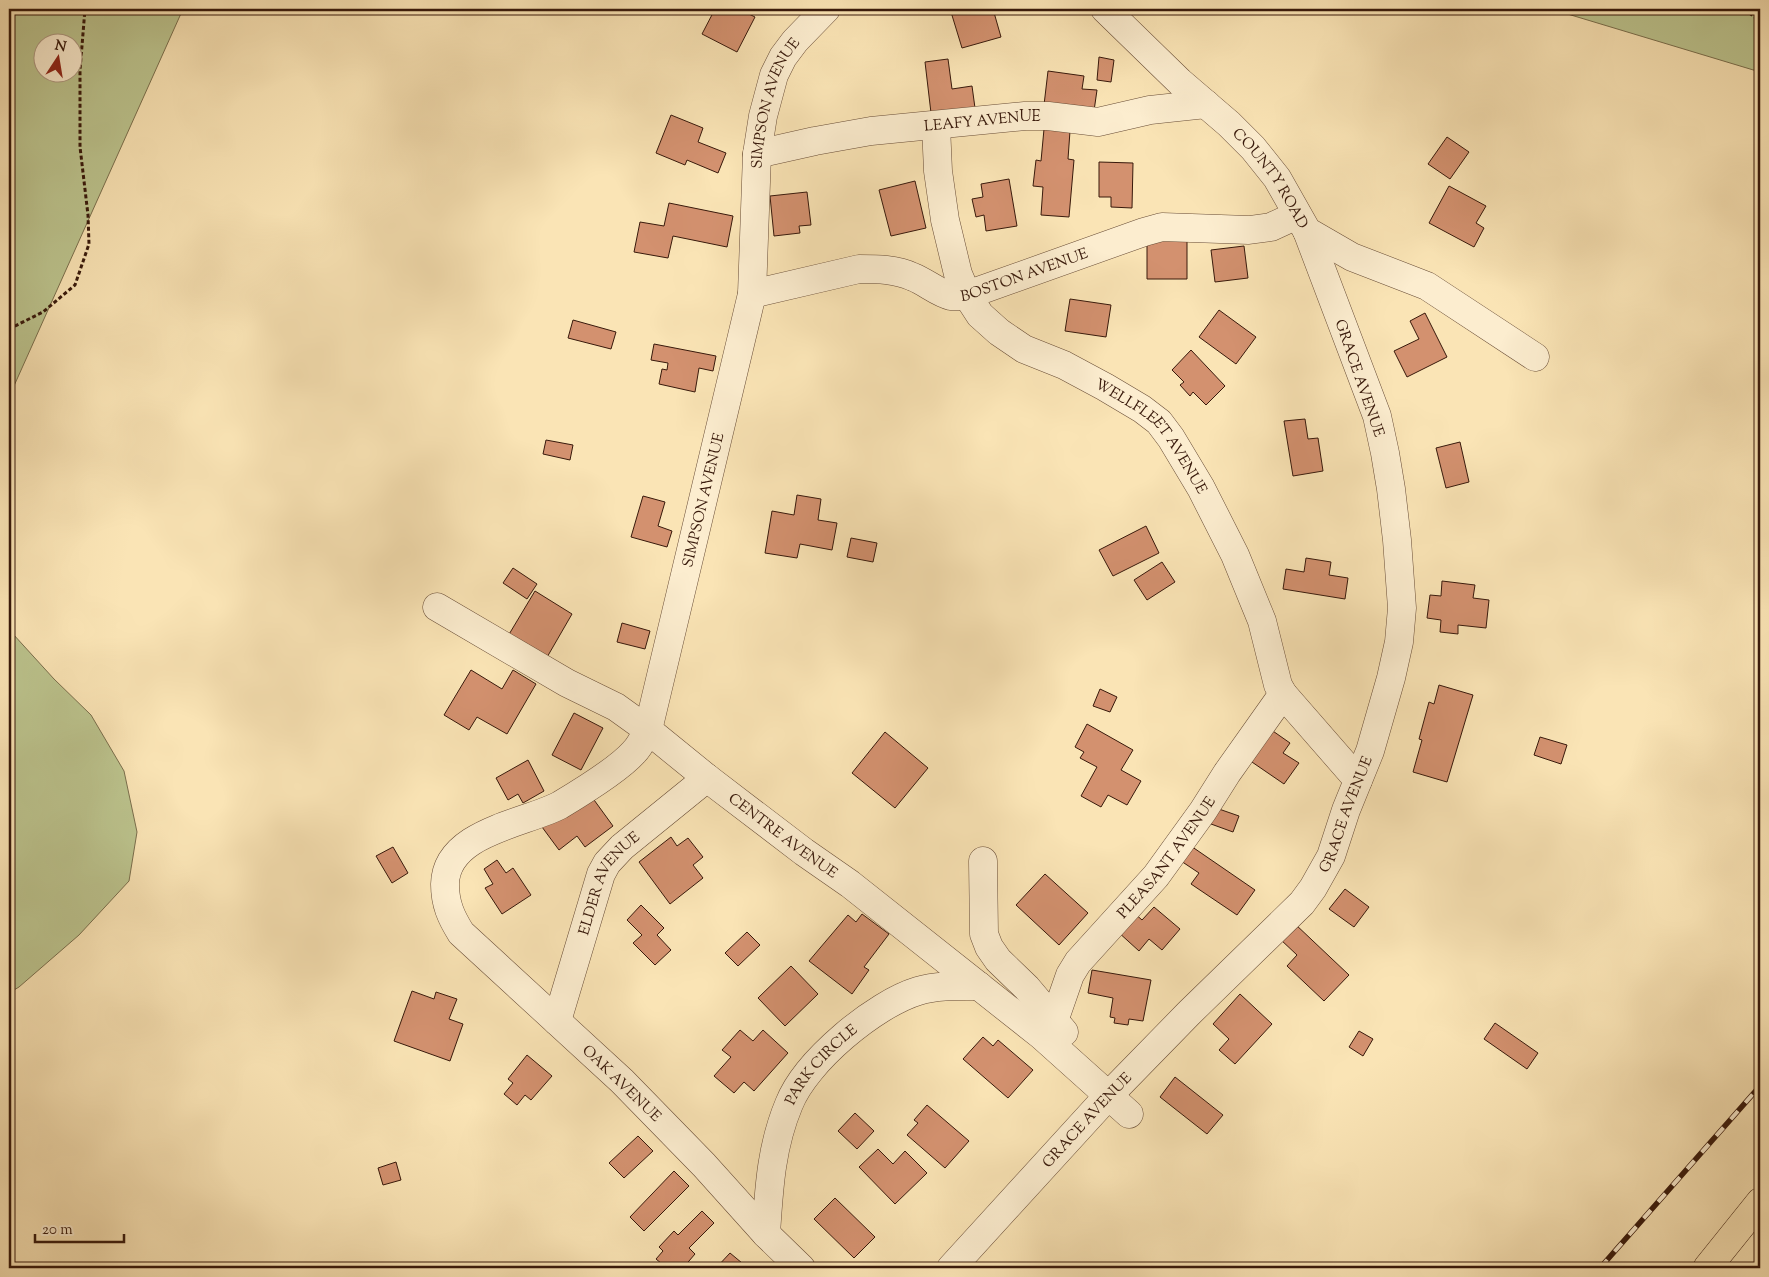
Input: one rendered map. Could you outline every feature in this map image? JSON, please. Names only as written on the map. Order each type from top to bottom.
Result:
[{"type":"main road","points":[[1707,1268],[1760,1202]]},
{"type":"street","name":"SIMPSON AVENUE","points":[[446,898],[445,879],[458,851],[495,830],[558,806],[612,771],[634,752],[648,730],[752,294],[756,154],[763,116],[774,75],[795,41],[826,9]]},
{"type":"street","name":"COUNTY ROAD","points":[[1105,9],[1180,82],[1229,124],[1264,161],[1277,178],[1302,223],[1352,257],[1427,286],[1535,357]]},
{"type":"street","name":"LEAFY AVENUE","points":[[756,154],[823,139],[871,131],[1025,116],[1048,116],[1098,122],[1150,110],[1206,104]]},
{"type":"street","name":"WELLFLEET AVENUE","points":[[936,126],[938,171],[945,220],[958,274],[967,295],[980,315],[999,332],[1024,349],[1072,369],[1142,409],[1158,422],[1167,433],[1201,488],[1235,555],[1262,621],[1274,676],[1283,694],[1358,780]]},
{"type":"street","name":"BOSTON AVENUE","points":[[752,294],[859,269],[876,269],[902,273],[952,296],[967,295],[1162,227],[1249,230],[1302,223]]},
{"type":"street","name":"GRACE AVENUE","points":[[951,1268],[1108,1096],[1189,1013],[1302,903],[1331,856],[1370,751],[1391,678],[1399,642],[1402,608],[1397,540],[1385,453],[1377,416],[1302,223]]},
{"type":"street","name":"CENTRE AVENUE","points":[[437,607],[567,683],[616,707],[648,730],[804,852],[850,884],[1042,1036],[1129,1114]]},
{"type":"street","name":"PLEASANT AVENUE","points":[[1054,1020],[1070,976],[1078,962],[1156,876],[1203,810],[1226,772],[1283,694]]},
{"type":"street","name":"ELDER AVENUE","points":[[557,1022],[601,874],[607,863],[622,847],[707,778]]},
{"type":"street","points":[[983,861],[984,934],[989,947],[998,960],[1027,988],[1074,1046],[1078,1058],[1078,1068]]},
{"type":"street","name":"OAK AVENUE","points":[[446,898],[451,917],[461,933],[622,1081],[698,1158],[766,1234],[801,1268]]},
{"type":"street","name":"PARK CIRCLE","points":[[766,1234],[770,1172],[776,1144],[789,1103],[796,1088],[812,1067],[840,1040],[867,1018],[895,1001],[919,991],[950,986],[979,986]]},
{"type":"path","points":[[9,329],[43,312],[75,285],[89,244],[88,215],[80,147],[80,70],[85,9]]},
{"type":"path","points":[[1744,9],[1760,21]]},
{"type":"green space","points":[[9,9],[183,9],[9,397]]},
{"type":"green space","points":[[1551,9],[1760,9],[1760,72]]},
{"type":"green space","points":[[9,621],[13,634],[54,679],[91,715],[124,771],[137,832],[129,881],[79,935],[19,987],[9,993]]},
{"type":"building","points":[[715,9],[739,9],[755,17],[737,52],[702,34]]},
{"type":"building","points":[[962,9],[993,9],[1001,37],[962,48],[951,12]]},
{"type":"building","points":[[1099,57],[1114,60],[1111,82],[1097,80]]},
{"type":"building","points":[[948,59],[952,89],[972,86],[975,108],[931,113],[925,62]]},
{"type":"building","points":[[1048,71],[1084,76],[1082,89],[1097,90],[1094,111],[1044,105]]},
{"type":"building","points":[[671,115],[703,128],[698,142],[726,153],[718,173],[687,160],[685,165],[656,153]]},
{"type":"building","points":[[1044,129],[1070,131],[1068,159],[1074,160],[1069,217],[1041,215],[1043,187],[1033,186],[1036,160],[1041,161]]},
{"type":"building","points":[[1447,137],[1469,152],[1450,179],[1428,164]]},
{"type":"building","points":[[1099,162],[1133,163],[1132,208],[1111,207],[1111,197],[1099,197]]},
{"type":"building","points":[[1009,179],[1017,226],[986,231],[984,215],[976,217],[972,199],[983,197],[981,184]]},
{"type":"building","points":[[915,181],[926,228],[891,236],[879,190]]},
{"type":"building","points":[[1449,186],[1486,206],[1476,223],[1484,228],[1474,247],[1429,223]]},
{"type":"building","points":[[807,192],[811,225],[799,226],[800,233],[774,236],[770,196]]},
{"type":"building","points":[[669,203],[733,216],[727,247],[673,236],[668,258],[634,252],[640,222],[664,226]]},
{"type":"building","points":[[1147,238],[1187,238],[1187,279],[1147,279]]},
{"type":"building","points":[[1244,246],[1248,278],[1215,282],[1211,250]]},
{"type":"building","points":[[1070,299],[1111,305],[1106,337],[1065,331]]},
{"type":"building","points":[[1219,310],[1256,337],[1236,364],[1199,337]]},
{"type":"building","points":[[1425,313],[1447,357],[1407,377],[1394,351],[1419,339],[1410,321]]},
{"type":"building","points":[[573,320],[616,332],[611,349],[568,338]]},
{"type":"building","points":[[654,344],[716,356],[713,371],[699,368],[695,392],[659,384],[662,369],[667,370],[668,363],[651,360]]},
{"type":"building","points":[[1191,350],[1225,386],[1206,405],[1193,392],[1190,396],[1180,385],[1184,382],[1172,370]]},
{"type":"building","points":[[1305,419],[1308,439],[1318,438],[1323,471],[1293,476],[1284,421]]},
{"type":"building","points":[[546,440],[573,445],[570,460],[543,454]]},
{"type":"building","points":[[1460,442],[1469,482],[1446,488],[1436,448]]},
{"type":"building","points":[[797,495],[821,499],[818,520],[837,523],[832,550],[800,544],[797,558],[765,553],[772,511],[794,515]]},
{"type":"building","points":[[643,496],[665,502],[658,526],[672,531],[667,547],[631,537]]},
{"type":"building","points":[[1146,526],[1159,553],[1113,576],[1099,550]]},
{"type":"building","points":[[851,538],[877,543],[873,562],[847,557]]},
{"type":"building","points":[[1306,558],[1331,562],[1329,575],[1348,578],[1345,599],[1283,589],[1286,569],[1304,572]]},
{"type":"building","points":[[1162,562],[1175,582],[1147,600],[1134,580]]},
{"type":"building","points":[[513,568],[537,584],[527,599],[503,583]]},
{"type":"building","points":[[1442,581],[1475,585],[1473,598],[1489,600],[1486,628],[1458,625],[1458,634],[1440,632],[1441,620],[1427,618],[1430,595],[1441,596]]},
{"type":"building","points":[[535,591],[572,614],[546,659],[508,636]]},
{"type":"building","points":[[622,623],[650,631],[645,649],[617,642]]},
{"type":"building","points":[[471,670],[502,689],[513,670],[536,684],[507,734],[477,717],[469,730],[444,715]]},
{"type":"building","points":[[1439,685],[1473,695],[1447,782],[1413,772],[1422,740],[1419,739],[1429,702],[1434,704]]},
{"type":"building","points":[[1100,689],[1117,697],[1110,712],[1093,706]]},
{"type":"building","points":[[574,713],[603,728],[581,770],[552,755]]},
{"type":"building","points":[[1087,724],[1133,750],[1121,770],[1141,781],[1127,805],[1108,795],[1101,807],[1081,796],[1097,767],[1080,758],[1084,752],[1075,747]]},
{"type":"building","points":[[1270,729],[1290,743],[1283,753],[1299,763],[1284,784],[1249,760]]},
{"type":"building","points":[[885,732],[928,768],[895,808],[852,773]]},
{"type":"building","points":[[1540,737],[1567,745],[1561,764],[1534,755]]},
{"type":"building","points":[[528,760],[544,791],[523,803],[518,794],[508,800],[496,778]]},
{"type":"building","points":[[589,793],[613,826],[585,847],[577,836],[559,850],[542,827]]},
{"type":"building","points":[[1216,808],[1239,816],[1233,832],[1211,824]]},
{"type":"building","points":[[671,837],[677,846],[688,838],[703,857],[693,865],[703,878],[670,904],[639,862]]},
{"type":"building","points":[[1188,844],[1255,890],[1237,915],[1191,884],[1199,873],[1178,859]]},
{"type":"building","points":[[393,847],[408,873],[392,883],[376,856]]},
{"type":"building","points":[[497,860],[506,873],[513,868],[531,895],[502,914],[485,888],[493,884],[484,869]]},
{"type":"building","points":[[1045,874],[1088,913],[1059,945],[1016,905]]},
{"type":"building","points":[[1345,889],[1369,907],[1354,927],[1329,909]]},
{"type":"building","points":[[641,905],[664,928],[657,935],[671,950],[655,965],[633,943],[642,935],[627,920]]},
{"type":"building","points":[[1154,907],[1180,929],[1162,950],[1149,939],[1139,951],[1117,931],[1133,912],[1142,920]]},
{"type":"building","points":[[862,914],[889,934],[864,967],[869,970],[852,994],[809,961],[848,915],[856,922]]},
{"type":"building","points":[[1294,923],[1349,975],[1324,1001],[1287,966],[1297,955],[1280,939]]},
{"type":"building","points":[[747,932],[760,945],[738,966],[725,953]]},
{"type":"building","points":[[791,966],[818,994],[785,1026],[758,998]]},
{"type":"building","points":[[1092,970],[1151,980],[1143,1021],[1129,1019],[1128,1025],[1114,1023],[1115,1018],[1110,1017],[1113,998],[1088,993]]},
{"type":"building","points":[[412,991],[434,999],[436,992],[457,999],[449,1019],[463,1024],[450,1061],[394,1041]]},
{"type":"building","points":[[1240,994],[1272,1024],[1235,1064],[1219,1050],[1229,1039],[1213,1024]]},
{"type":"building","points":[[1495,1023],[1538,1053],[1527,1069],[1484,1039]]},
{"type":"building","points":[[740,1030],[753,1041],[763,1030],[788,1053],[754,1091],[744,1082],[734,1093],[714,1076],[731,1057],[722,1050]]},
{"type":"building","points":[[1359,1031],[1373,1039],[1363,1056],[1349,1047]]},
{"type":"building","points":[[983,1037],[993,1046],[998,1040],[1033,1070],[1008,1098],[963,1059]]},
{"type":"building","points":[[527,1055],[552,1076],[531,1100],[525,1095],[517,1105],[504,1094],[513,1083],[508,1079]]},
{"type":"building","points":[[1175,1077],[1223,1115],[1207,1134],[1160,1097]]},
{"type":"building","points":[[927,1105],[969,1141],[945,1168],[907,1135],[918,1123],[914,1120]]},
{"type":"building","points":[[855,1113],[874,1131],[857,1149],[838,1131]]},
{"type":"building","points":[[638,1136],[653,1151],[624,1178],[609,1163]]},
{"type":"building","points":[[878,1149],[893,1164],[905,1151],[927,1173],[895,1204],[859,1167]]},
{"type":"building","points":[[396,1162],[401,1180],[383,1185],[378,1168]]},
{"type":"building","points":[[674,1171],[689,1186],[644,1231],[630,1217]]},
{"type":"building","points":[[835,1198],[875,1237],[854,1258],[814,1219]]},
{"type":"building","points":[[702,1211],[714,1223],[689,1248],[695,1254],[683,1268],[667,1268],[656,1259],[663,1251],[659,1247],[674,1231],[678,1235]]},
{"type":"building","points":[[730,1253],[742,1263],[737,1268],[716,1268]]},
{"type":"railway","points":[[1600,1268],[1760,1086]]}]
